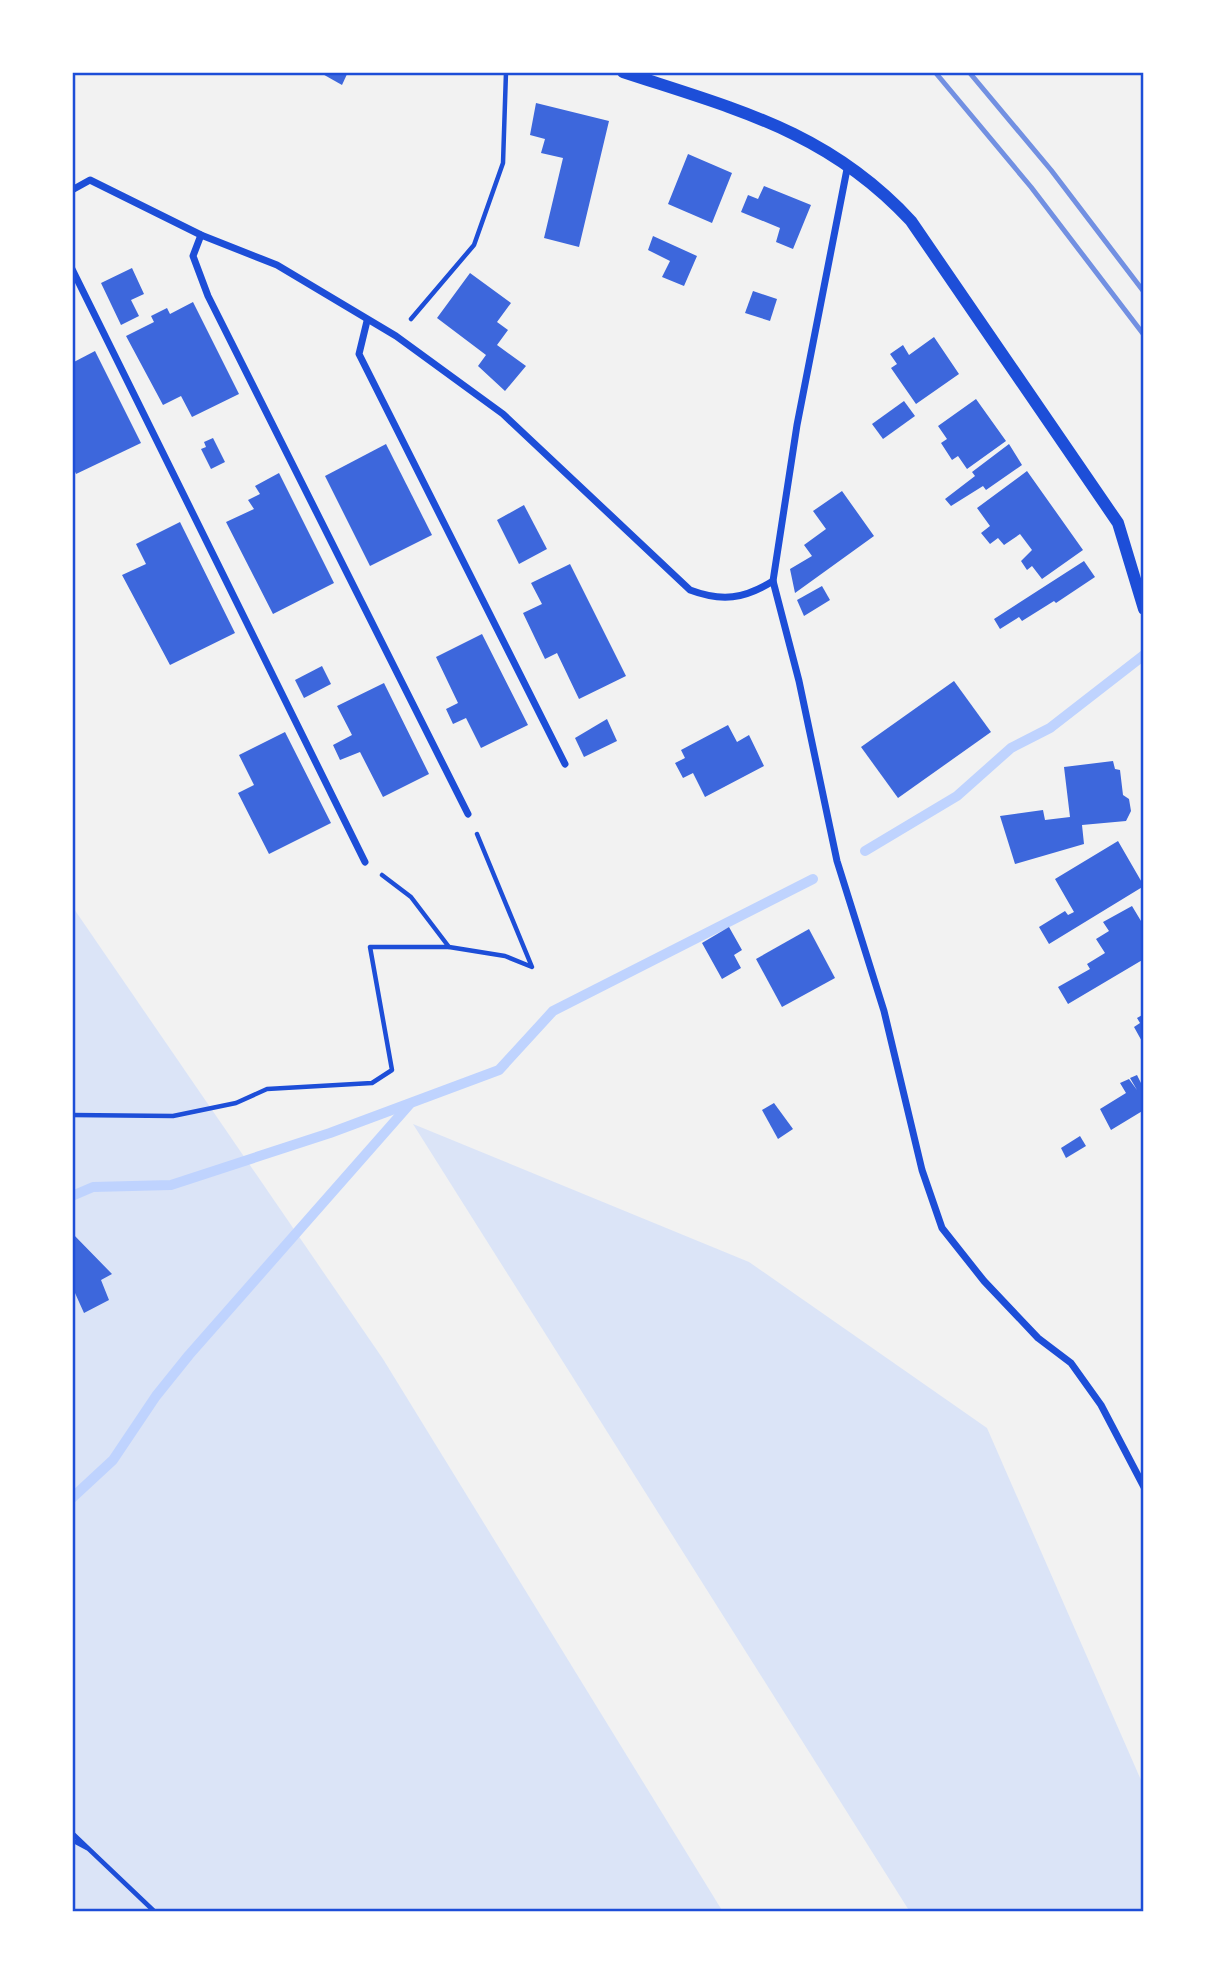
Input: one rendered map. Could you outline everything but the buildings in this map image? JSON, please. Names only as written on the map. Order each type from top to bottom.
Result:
[{"type":"street","points":[[623,72],[753,114],[810,141],[881,188],[911,221],[1118,523],[1144,609]]},
{"type":"street","points":[[848,164],[797,425],[773,581],[799,681],[838,861],[884,1011],[922,1170],[942,1228],[984,1281],[1038,1338],[1071,1363],[1101,1405],[1144,1487]]},
{"type":"street","points":[[72,190],[90,180],[201,235],[277,265],[396,336],[503,414],[690,590],[730,599],[758,590],[773,581]]},
{"type":"street","points":[[201,235],[193,256],[208,296],[468,814]]},
{"type":"street","points":[[72,269],[365,862]]},
{"type":"street","points":[[367,321],[359,354],[565,764]]},
{"type":"path","points":[[396,336],[474,245],[503,163],[506,72]]},
{"type":"path","points":[[72,1115],[173,1116],[236,1103],[267,1088],[372,1083],[392,1070],[370,947],[449,947],[505,956],[532,967],[468,814]]},
{"type":"path","points":[[365,862],[411,897],[449,947]]},
{"type":"path","points":[[72,1833],[155,1912]]},
{"type":"path","points":[[72,1840],[93,1851]]},
{"type":"shaded area","points":[[72,906],[383,1359],[723,1912],[72,1912]]},
{"type":"shaded area","points":[[413,1124],[749,1262],[987,1428],[1144,1787],[1144,1912],[910,1912]]},
{"type":"waterway","points":[[865,851],[957,796],[1011,748],[1050,728],[1144,655]]},
{"type":"waterway","points":[[72,1196],[93,1187],[171,1185],[330,1133],[499,1070],[553,1011],[813,879]]},
{"type":"waterway","points":[[72,1498],[113,1460],[156,1396],[189,1355],[409,1105]]},
{"type":"railway","points":[[935,72],[1031,187],[1144,335]]},
{"type":"railway","points":[[969,72],[1051,170],[1144,292]]}]
